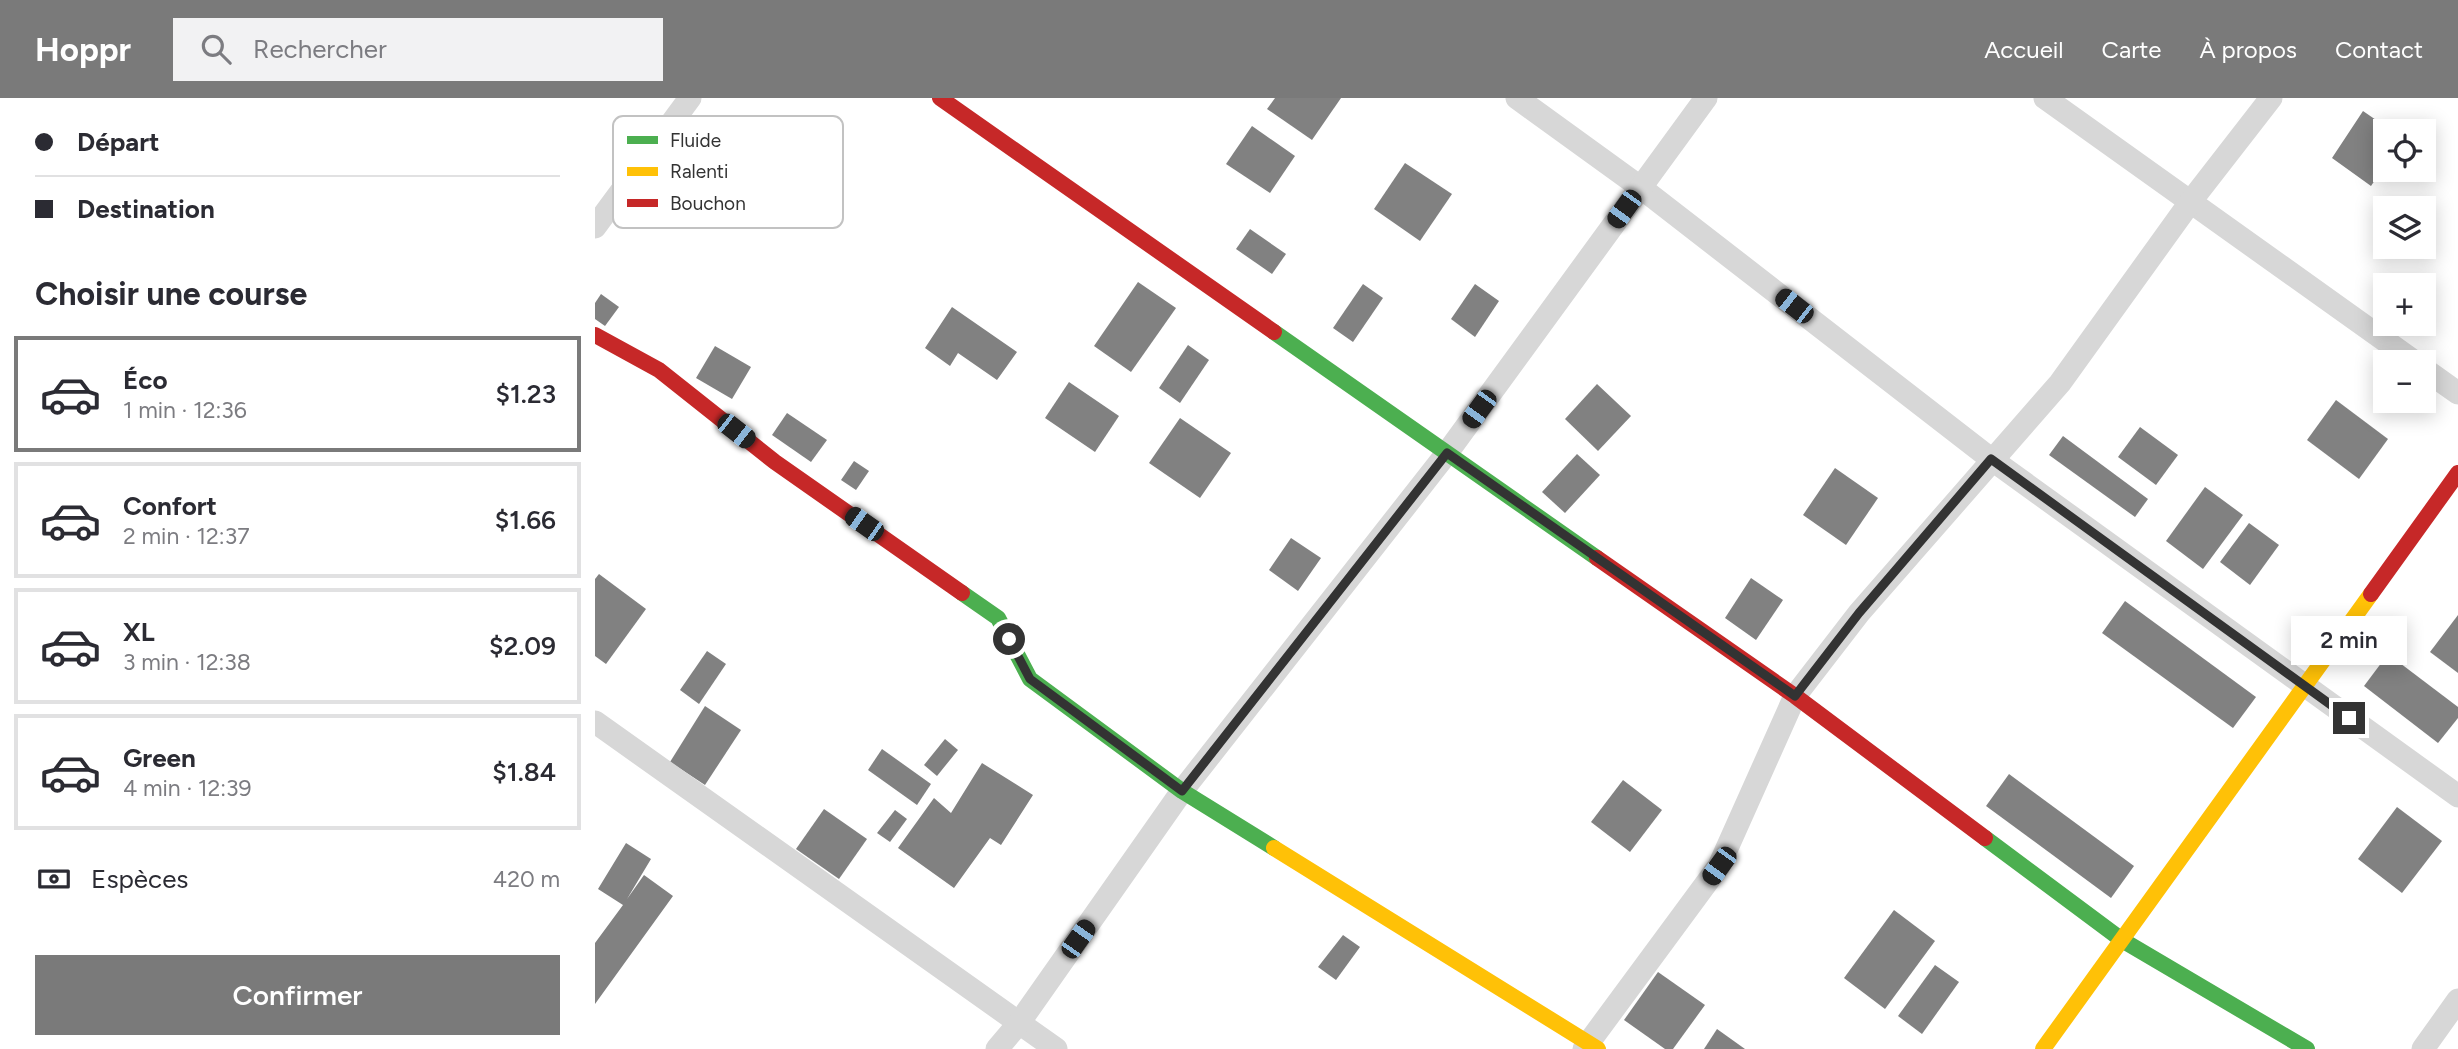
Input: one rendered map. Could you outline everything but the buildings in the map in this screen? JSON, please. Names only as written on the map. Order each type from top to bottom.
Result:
[{"type":"street","points":[[677,116],[690,98]]},
{"type":"street","points":[[940,98],[1795,696],[2122,940],[2307,1049]]},
{"type":"street","points":[[1517,98],[1640,187],[1991,459],[2458,796]]},
{"type":"street","points":[[997,1049],[1019,1023],[1182,791],[1447,453],[1706,98]]},
{"type":"street","points":[[2045,98],[2398,350]]},
{"type":"street","points":[[595,335],[659,370],[775,462],[998,618],[1030,679],[1182,791],[1590,1047],[1719,866],[1795,696],[1859,613],[2060,383],[2191,201],[2271,98]]},
{"type":"street","points":[[595,227],[613,203]]},
{"type":"street","points":[[2436,377],[2458,393]]},
{"type":"street","points":[[2043,1049],[2458,473]]},
{"type":"street","points":[[595,722],[1056,1049]]},
{"type":"street","points":[[2423,1049],[2458,1000]]},
{"type":"traffic: fast","points":[[1274,332],[1597,558]]},
{"type":"traffic: fast","points":[[962,593],[998,618],[1030,679],[1182,791],[1274,848]]},
{"type":"traffic: fast","points":[[1985,838],[2122,940],[2307,1049]]},
{"type":"traffic: slow","points":[[2043,1049],[2371,594]]},
{"type":"traffic: slow","points":[[1274,848],[1598,1049]]},
{"type":"traffic: jam","points":[[940,98],[1274,332]]},
{"type":"traffic: jam","points":[[595,335],[659,370],[775,462],[962,593]]},
{"type":"traffic: jam","points":[[2371,594],[2458,473]]},
{"type":"traffic: jam","points":[[1597,558],[1795,696],[1985,838]]},
{"type":"route","points":[[1009,639],[1030,679],[1182,791],[1447,453],[1795,696],[1859,613],[1991,459],[2349,718]]}]
